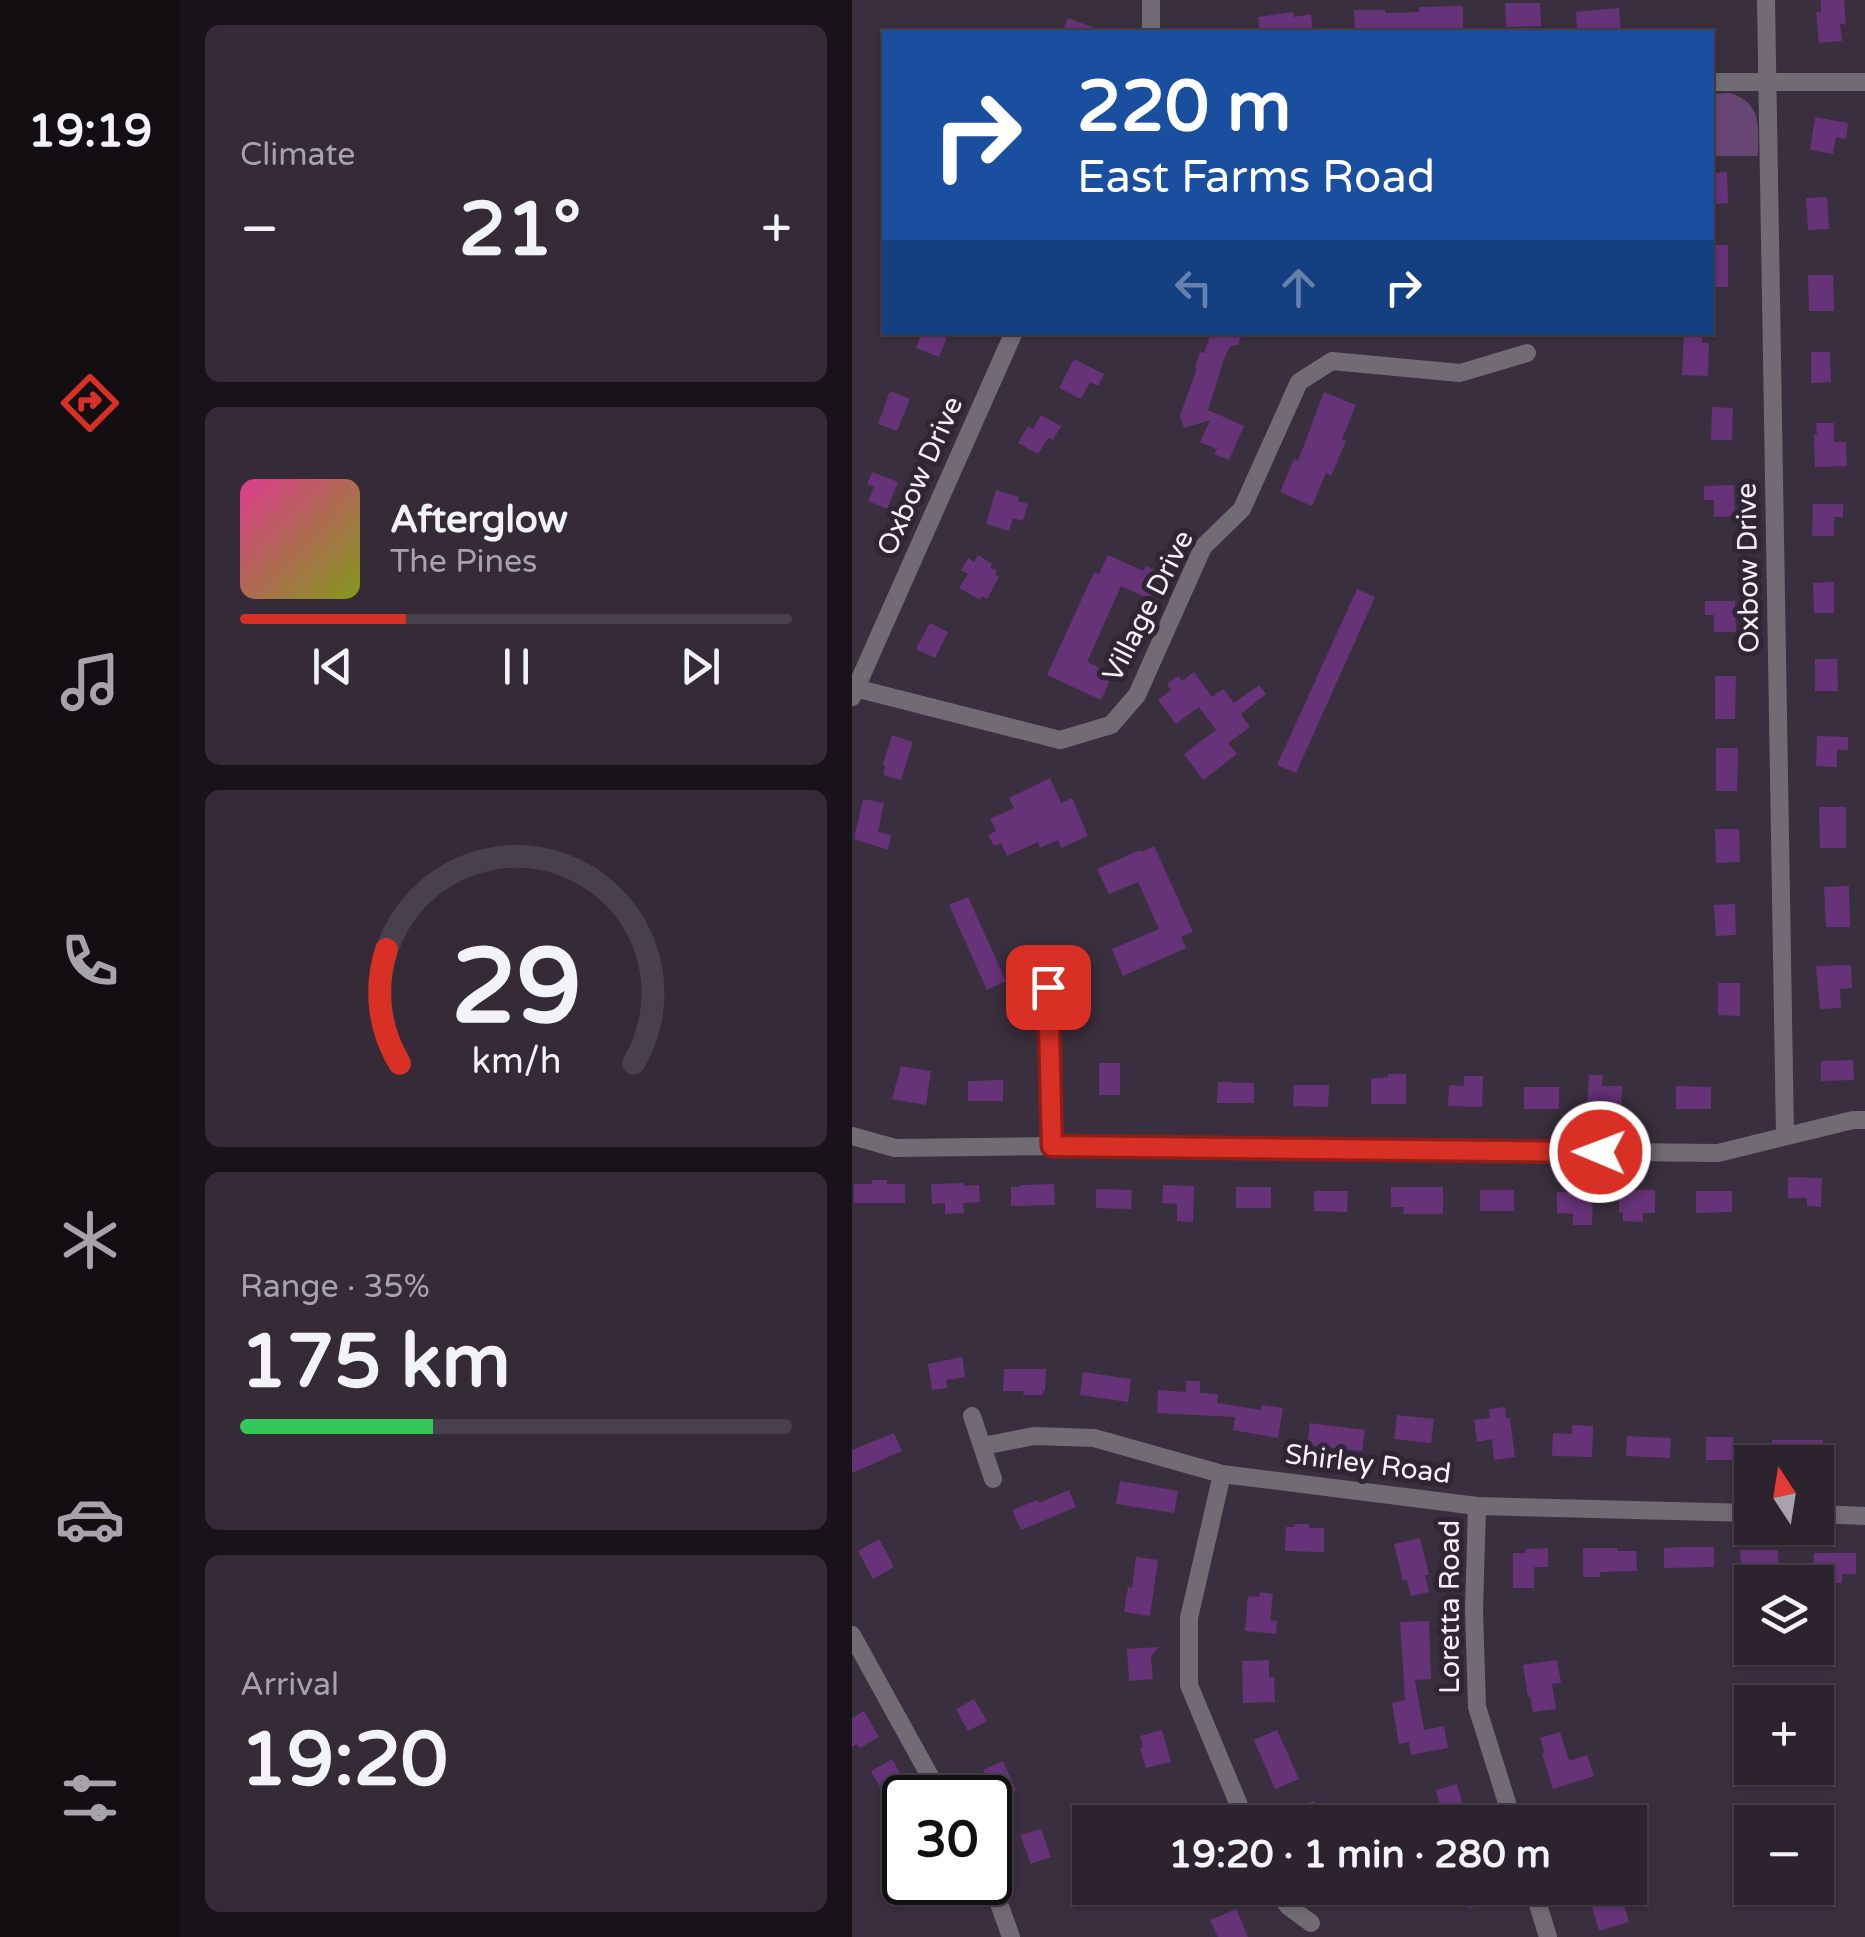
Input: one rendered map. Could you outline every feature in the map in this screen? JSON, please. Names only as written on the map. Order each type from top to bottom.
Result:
[{"type":"street","points":[[1150,30],[1151,0]]},
{"type":"street","name":"Oxbow Drive","points":[[1766,0],[1785,1135]]},
{"type":"street","points":[[1714,82],[1864,82]]},
{"type":"street","name":"Oxbow Drive","points":[[853,693],[1013,335]]},
{"type":"street","name":"Village Drive","points":[[853,693],[1060,740],[1111,724],[1137,696],[1204,546],[1242,509],[1300,382],[1332,361],[1460,373],[1527,353]]},
{"type":"street","points":[[1048,987],[1052,1146]]},
{"type":"street","points":[[852,1136],[894,1148],[1718,1153],[1864,1120]]},
{"type":"street","points":[[972,1416],[993,1479]]},
{"type":"street","name":"Shirley Road","points":[[983,1446],[1034,1436],[1094,1438],[1222,1474],[1477,1506],[1734,1513]]},
{"type":"street","points":[[1222,1474],[1189,1618],[1189,1685],[1239,1805]]},
{"type":"street","name":"Loretta Road","points":[[1477,1506],[1474,1610],[1478,1707],[1508,1805]]},
{"type":"street","points":[[1834,1515],[1864,1516]]},
{"type":"street","points":[[852,1635],[929,1775]]},
{"type":"street","points":[[1000,1905],[1011,1937]]},
{"type":"street","points":[[1287,1905],[1311,1923]]},
{"type":"street","points":[[1538,1905],[1548,1937]]},
{"type":"shaded area","points":[[1714,94],[1741,97],[1753,110],[1758,126],[1758,156],[1714,156]]},
{"type":"building","points":[[1821,0],[1844,0],[1846,24],[1840,24],[1842,41],[1819,43],[1816,12],[1821,12]]},
{"type":"building","points":[[1505,3],[1540,3],[1541,26],[1506,27]]},
{"type":"building","points":[[1463,6],[1463,30],[1355,30],[1354,10],[1419,12],[1419,7]]},
{"type":"building","points":[[1619,8],[1621,30],[1577,30],[1576,12]]},
{"type":"building","points":[[1293,12],[1294,17],[1311,14],[1313,30],[1260,30],[1258,17]]},
{"type":"building","points":[[1068,18],[1100,30],[1063,30]]},
{"type":"building","points":[[1815,117],[1848,123],[1846,139],[1836,137],[1833,154],[1810,150]]},
{"type":"building","points":[[1727,172],[1728,203],[1714,204],[1714,173]]},
{"type":"building","points":[[1827,197],[1829,229],[1808,230],[1806,198]]},
{"type":"building","points":[[1714,245],[1728,245],[1728,287],[1714,287]]},
{"type":"building","points":[[1808,275],[1833,275],[1834,311],[1809,311]]},
{"type":"building","points":[[921,335],[948,335],[939,357],[916,348]]},
{"type":"building","points":[[1242,335],[1238,345],[1230,346],[1208,410],[1244,426],[1229,460],[1214,454],[1217,449],[1200,442],[1210,420],[1184,428],[1180,416],[1200,352],[1204,353],[1210,336]]},
{"type":"building","points":[[1684,335],[1703,335],[1702,343],[1709,343],[1708,376],[1682,375]]},
{"type":"building","points":[[1811,352],[1830,352],[1831,382],[1811,383]]},
{"type":"building","points":[[1074,359],[1104,374],[1098,386],[1090,382],[1081,399],[1059,388]]},
{"type":"building","points":[[890,391],[910,399],[897,431],[878,424]]},
{"type":"building","points":[[1324,392],[1356,405],[1331,476],[1326,473],[1312,506],[1280,492],[1294,459],[1298,461]]},
{"type":"building","points":[[1712,407],[1733,408],[1732,440],[1711,440]]},
{"type":"building","points":[[1041,415],[1061,426],[1038,454],[1018,443],[1028,426],[1033,429]]},
{"type":"building","points":[[1816,423],[1834,423],[1834,442],[1846,442],[1847,466],[1815,467]]},
{"type":"building","points":[[872,472],[898,482],[887,509],[868,501],[874,487],[867,484]]},
{"type":"building","points":[[1734,485],[1735,516],[1714,517],[1714,500],[1704,500],[1704,486]]},
{"type":"building","points":[[996,490],[1028,504],[1023,521],[1013,518],[1009,531],[986,524]]},
{"type":"building","points":[[1813,504],[1843,504],[1843,517],[1834,517],[1834,536],[1812,536]]},
{"type":"building","points":[[978,555],[992,564],[990,567],[999,577],[987,599],[982,596],[980,600],[959,588],[968,574],[961,570],[968,558],[974,562]]},
{"type":"building","points":[[1108,555],[1143,571],[1146,566],[1161,573],[1149,599],[1121,586],[1087,662],[1113,674],[1101,700],[1047,675],[1094,572],[1099,574]]},
{"type":"building","points":[[1834,582],[1834,613],[1814,613],[1813,583]]},
{"type":"building","points":[[1357,589],[1375,597],[1296,773],[1277,765]]},
{"type":"building","points":[[1705,601],[1735,601],[1736,632],[1714,632],[1714,615],[1705,615]]},
{"type":"building","points":[[930,623],[948,632],[935,658],[916,649]]},
{"type":"building","points":[[1815,659],[1837,659],[1838,691],[1815,691]]},
{"type":"building","points":[[1194,672],[1212,697],[1223,689],[1234,703],[1259,685],[1266,694],[1241,714],[1250,727],[1228,743],[1237,754],[1203,780],[1184,754],[1216,730],[1199,707],[1176,724],[1158,700],[1171,690],[1167,684],[1178,676],[1182,681]]},
{"type":"building","points":[[1715,676],[1736,676],[1735,719],[1715,719]]},
{"type":"building","points":[[892,735],[913,742],[901,780],[883,775]]},
{"type":"building","points":[[1817,736],[1848,737],[1848,750],[1837,750],[1837,767],[1816,766]]},
{"type":"building","points":[[1716,748],[1738,748],[1737,791],[1716,791]]},
{"type":"building","points":[[1050,778],[1061,803],[1072,798],[1088,836],[1061,848],[1058,840],[1040,848],[1038,842],[1007,856],[1001,843],[994,846],[988,835],[996,831],[990,819],[1014,808],[1009,798]]},
{"type":"building","points":[[863,799],[884,803],[878,832],[891,835],[888,850],[854,839]]},
{"type":"building","points":[[1819,807],[1846,807],[1846,848],[1820,848]]},
{"type":"building","points":[[1715,829],[1739,829],[1740,862],[1716,863]]},
{"type":"building","points":[[1154,846],[1193,932],[1181,937],[1186,948],[1123,976],[1112,949],[1159,929],[1138,882],[1109,894],[1097,869]]},
{"type":"building","points":[[1849,886],[1850,927],[1826,927],[1824,887]]},
{"type":"building","points":[[968,897],[1006,981],[987,990],[949,905]]},
{"type":"building","points":[[1735,904],[1736,935],[1716,936],[1714,905]]},
{"type":"building","points":[[1851,965],[1852,988],[1840,989],[1841,1008],[1820,1009],[1816,966]]},
{"type":"building","points":[[1718,983],[1740,983],[1740,1016],[1718,1015]]},
{"type":"building","points":[[1853,1060],[1854,1080],[1821,1081],[1821,1061]]},
{"type":"building","points":[[1099,1063],[1120,1063],[1120,1095],[1099,1095]]},
{"type":"building","points":[[901,1066],[931,1071],[926,1105],[892,1099]]},
{"type":"building","points":[[1406,1074],[1406,1104],[1371,1104],[1371,1079]]},
{"type":"building","points":[[1589,1075],[1603,1075],[1602,1086],[1622,1086],[1621,1108],[1587,1107]]},
{"type":"building","points":[[1464,1076],[1483,1076],[1482,1107],[1448,1106],[1449,1085],[1464,1086]]},
{"type":"building","points":[[1003,1080],[1003,1101],[968,1101],[968,1081]]},
{"type":"building","points":[[1218,1082],[1254,1083],[1254,1103],[1217,1103]]},
{"type":"building","points":[[1294,1085],[1329,1085],[1328,1107],[1293,1106]]},
{"type":"building","points":[[1676,1086],[1711,1087],[1711,1109],[1676,1109]]},
{"type":"building","points":[[1524,1087],[1559,1087],[1559,1109],[1524,1109]]},
{"type":"building","points":[[1788,1177],[1822,1178],[1821,1207],[1807,1206],[1807,1198],[1788,1198]]},
{"type":"building","points":[[872,1180],[905,1184],[905,1203],[854,1203],[854,1184],[872,1184]]},
{"type":"building","points":[[931,1184],[979,1185],[980,1202],[963,1203],[964,1213],[945,1214],[945,1203],[932,1204]]},
{"type":"building","points":[[1054,1184],[1055,1205],[1011,1206],[1011,1187]]},
{"type":"building","points":[[1163,1185],[1194,1186],[1193,1222],[1177,1221],[1177,1204],[1162,1203]]},
{"type":"building","points":[[1236,1187],[1271,1187],[1271,1208],[1236,1208]]},
{"type":"building","points":[[1391,1187],[1443,1187],[1443,1214],[1403,1214],[1404,1207],[1391,1207]]},
{"type":"building","points":[[1096,1189],[1132,1190],[1131,1209],[1096,1208]]},
{"type":"building","points":[[1480,1190],[1514,1190],[1514,1211],[1480,1211]]},
{"type":"building","points":[[1619,1190],[1655,1190],[1655,1213],[1643,1213],[1643,1222],[1623,1221]]},
{"type":"building","points":[[1314,1191],[1348,1191],[1347,1212],[1314,1211]]},
{"type":"building","points":[[1696,1191],[1732,1191],[1732,1212],[1696,1213]]},
{"type":"building","points":[[1557,1192],[1593,1193],[1592,1225],[1573,1225],[1573,1214],[1557,1213]]},
{"type":"building","points":[[962,1357],[965,1377],[946,1380],[947,1388],[932,1390],[928,1364]]},
{"type":"building","points":[[1004,1369],[1046,1369],[1043,1395],[1003,1391]]},
{"type":"building","points":[[1083,1372],[1131,1379],[1128,1402],[1080,1395]]},
{"type":"building","points":[[1186,1381],[1200,1381],[1200,1393],[1218,1394],[1217,1403],[1261,1410],[1262,1405],[1283,1408],[1278,1438],[1233,1430],[1235,1417],[1157,1413],[1158,1390],[1186,1392]]},
{"type":"building","points":[[1505,1407],[1515,1457],[1494,1460],[1492,1439],[1477,1442],[1474,1420],[1490,1418],[1489,1409]]},
{"type":"building","points":[[1397,1415],[1434,1419],[1431,1443],[1394,1439]]},
{"type":"building","points":[[1310,1423],[1365,1430],[1362,1451],[1307,1445]]},
{"type":"building","points":[[1572,1425],[1593,1426],[1592,1457],[1552,1456],[1553,1433],[1572,1434]]},
{"type":"building","points":[[894,1433],[902,1451],[852,1473],[852,1450]]},
{"type":"building","points":[[1627,1436],[1671,1438],[1670,1458],[1626,1456]]},
{"type":"building","points":[[1706,1437],[1733,1437],[1733,1460],[1706,1460]]},
{"type":"building","points":[[1772,1440],[1823,1440],[1823,1445],[1772,1445]]},
{"type":"building","points":[[1120,1481],[1178,1491],[1174,1513],[1116,1504]]},
{"type":"building","points":[[1069,1490],[1076,1507],[1021,1530],[1012,1510]]},
{"type":"building","points":[[1295,1524],[1324,1528],[1324,1552],[1285,1551],[1286,1527]]},
{"type":"building","points":[[1420,1538],[1429,1592],[1411,1596],[1394,1544]]},
{"type":"building","points":[[879,1539],[894,1567],[873,1579],[858,1551]]},
{"type":"building","points":[[1714,1547],[1714,1567],[1664,1568],[1664,1548]]},
{"type":"building","points":[[1548,1548],[1548,1567],[1534,1567],[1534,1588],[1513,1588],[1513,1553]]},
{"type":"building","points":[[1583,1548],[1636,1551],[1637,1571],[1600,1572],[1600,1577],[1583,1577]]},
{"type":"building","points":[[1740,1550],[1778,1550],[1778,1565],[1741,1565]]},
{"type":"building","points":[[1814,1553],[1856,1553],[1856,1574],[1842,1574],[1842,1583],[1834,1583],[1834,1565],[1814,1565]]},
{"type":"building","points":[[1136,1557],[1158,1560],[1150,1616],[1124,1612]]},
{"type":"building","points":[[1260,1592],[1273,1594],[1270,1620],[1277,1621],[1276,1634],[1245,1631],[1248,1596],[1259,1597]]},
{"type":"building","points":[[1429,1621],[1431,1679],[1415,1680],[1424,1730],[1444,1726],[1448,1748],[1411,1755],[1409,1742],[1399,1744],[1392,1703],[1405,1700],[1400,1622]]},
{"type":"building","points":[[1159,1647],[1151,1656],[1153,1679],[1129,1681],[1127,1649]]},
{"type":"building","points":[[1269,1660],[1275,1702],[1243,1703],[1242,1661]]},
{"type":"building","points":[[1557,1660],[1561,1683],[1552,1684],[1556,1709],[1533,1712],[1523,1665]]},
{"type":"building","points":[[974,1699],[987,1721],[968,1731],[956,1709]]},
{"type":"building","points":[[864,1711],[879,1737],[860,1748],[857,1744],[852,1747],[852,1718]]},
{"type":"building","points":[[1162,1730],[1171,1762],[1146,1768],[1140,1736]]},
{"type":"building","points":[[1277,1730],[1299,1779],[1275,1789],[1254,1740]]},
{"type":"building","points":[[1560,1732],[1569,1761],[1587,1755],[1594,1776],[1553,1789],[1540,1738]]},
{"type":"building","points":[[892,1759],[901,1775],[882,1775],[882,1791],[871,1771]]},
{"type":"building","points":[[1003,1761],[1009,1775],[985,1775],[983,1770]]},
{"type":"building","points":[[1457,1784],[1463,1805],[1440,1805],[1436,1790]]},
{"type":"building","points":[[1041,1829],[1051,1857],[1031,1864],[1020,1835]]},
{"type":"building","points":[[1624,1905],[1629,1922],[1599,1931],[1592,1907]]},
{"type":"building","points":[[1236,1909],[1248,1937],[1218,1937],[1210,1920]]},
{"type":"route","points":[[1048,987],[1052,1146],[1600,1152]]}]
